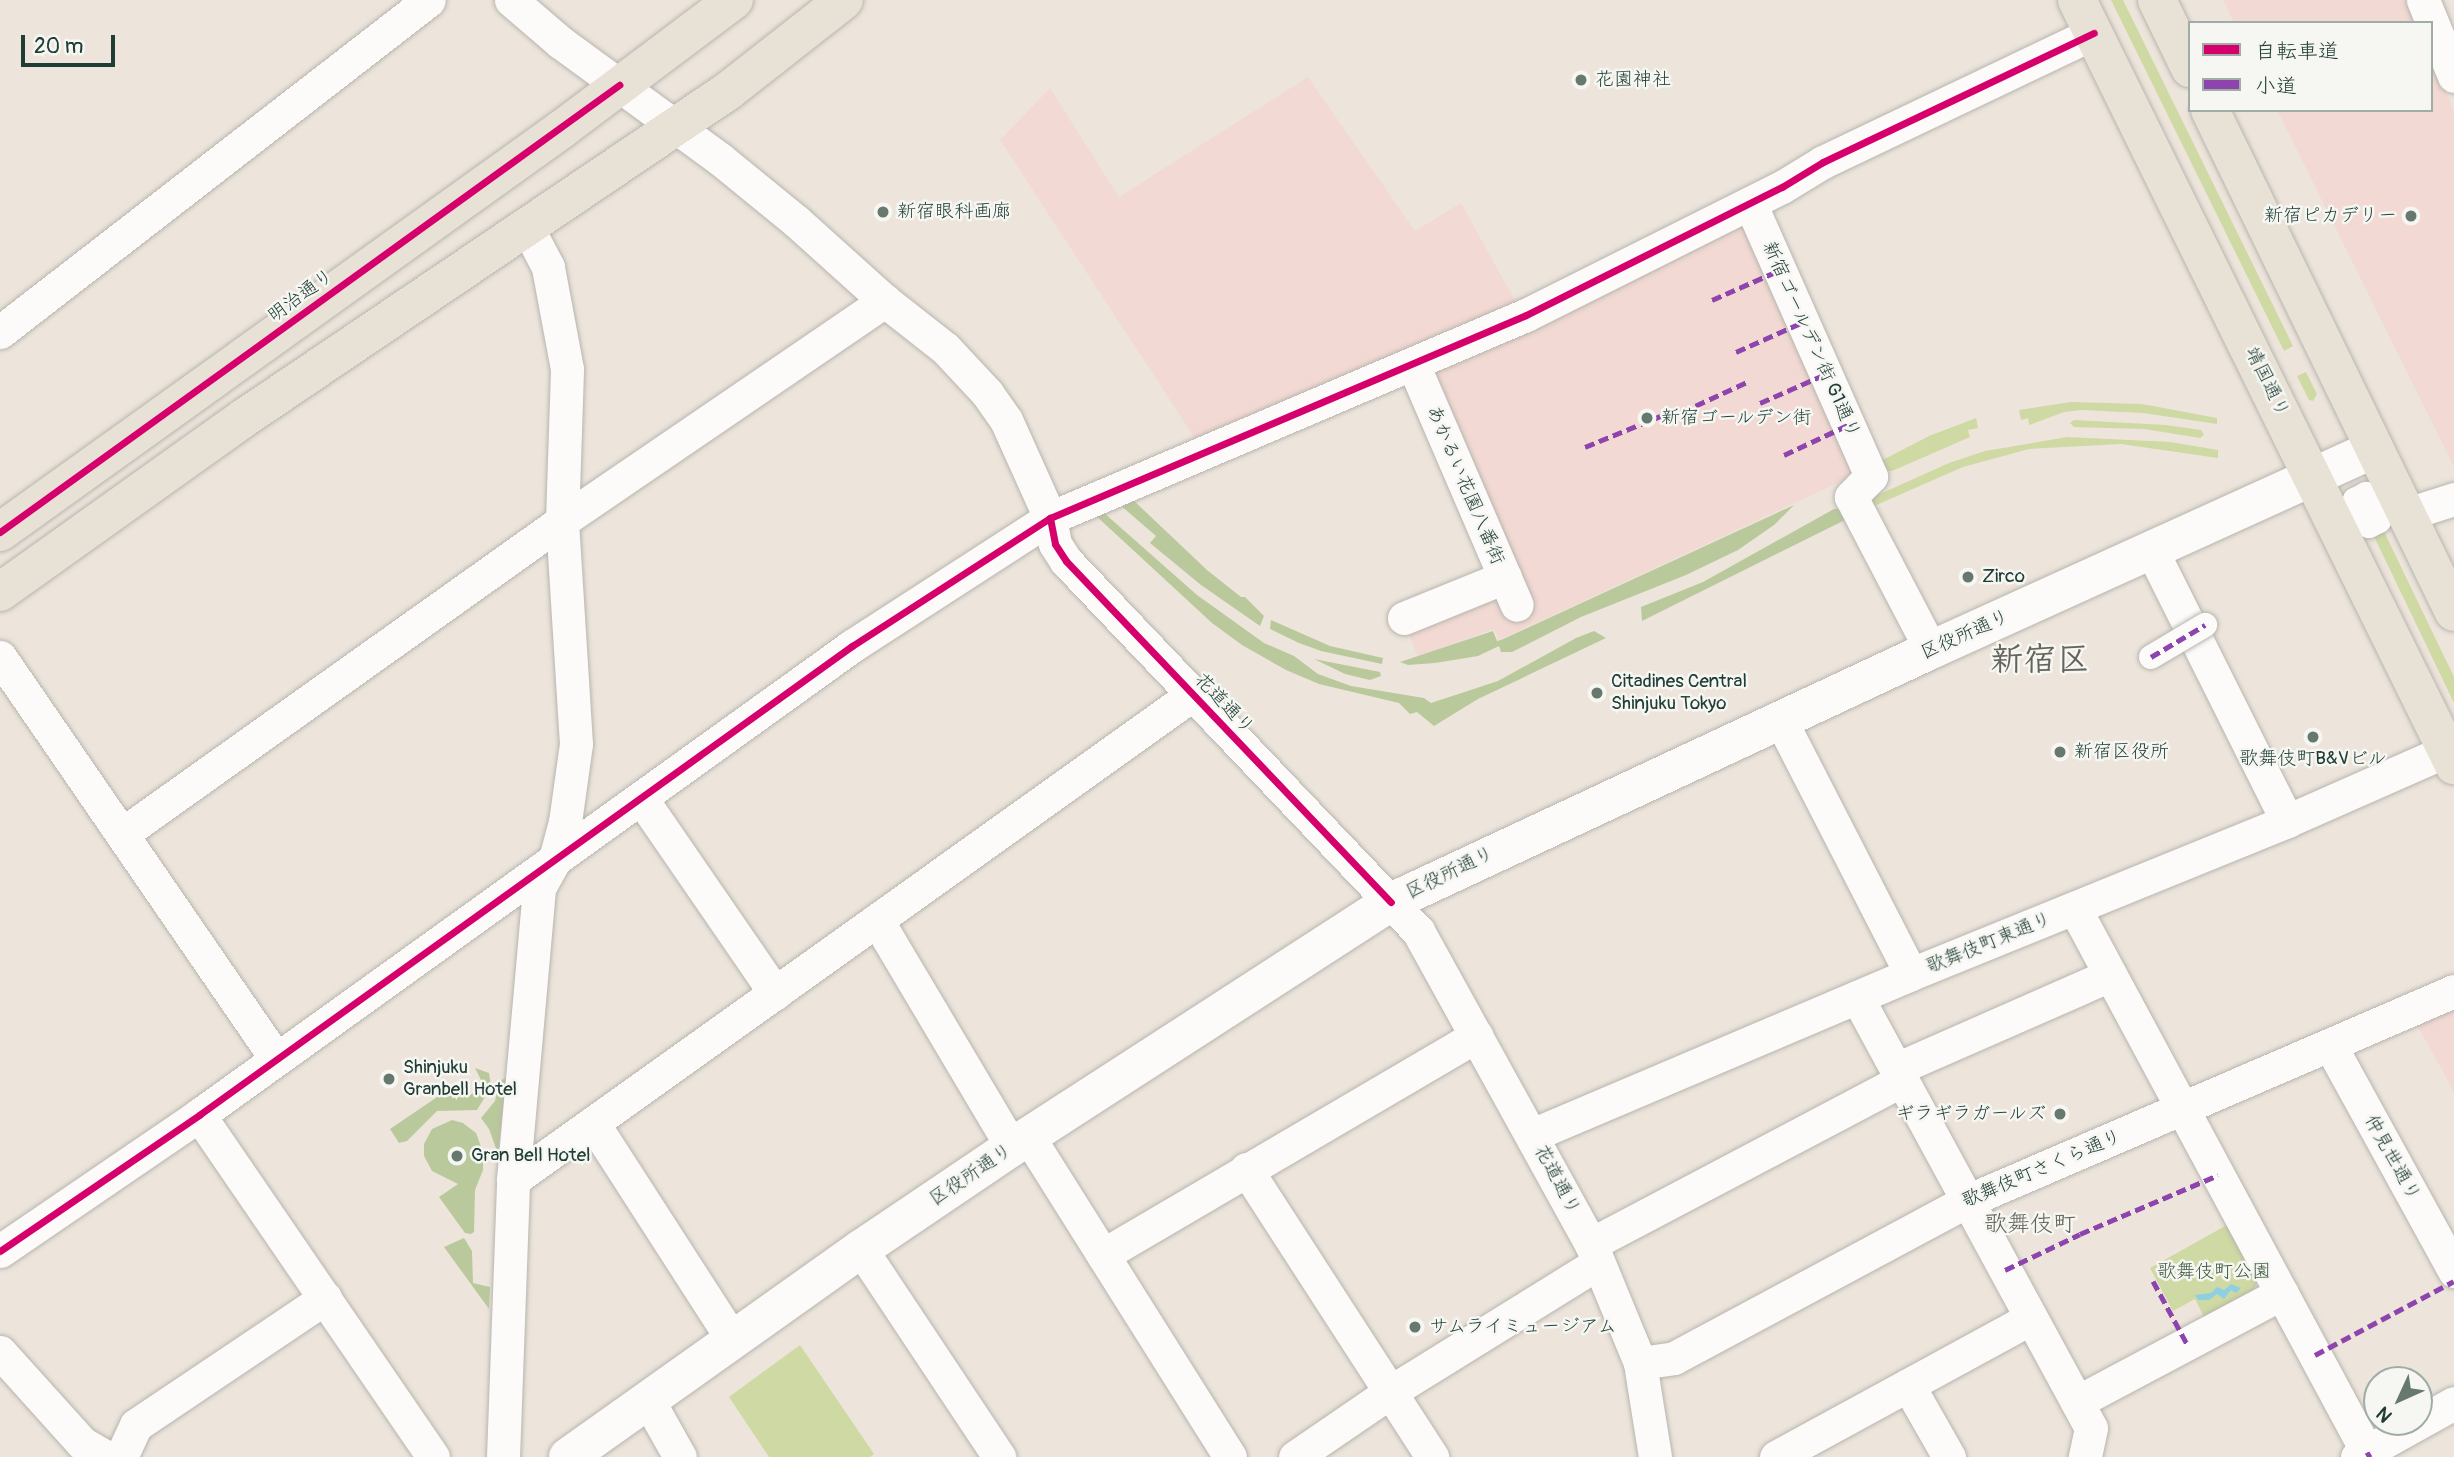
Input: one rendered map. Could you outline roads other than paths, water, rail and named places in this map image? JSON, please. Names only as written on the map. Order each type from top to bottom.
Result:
[{"type":"main road","name":"明治通り","points":[[0,532],[734,0]]},
{"type":"main road","points":[[0,592],[244,418],[728,91],[844,0]]},
{"type":"main road","points":[[2159,1],[2188,64]]},
{"type":"main road","name":"靖国通り","points":[[2085,16],[2450,758]]},
{"type":"main road","points":[[2211,112],[2454,612]]},
{"type":"street","points":[[0,332],[429,0]]},
{"type":"street","name":"花道通り","points":[[511,0],[560,42],[676,126],[796,221],[885,301],[945,348],[987,393],[1006,420],[1050,517],[1055,544],[1066,561],[1418,931],[1595,1254],[1640,1363],[1655,1457]]},
{"type":"street","points":[[2423,0],[2432,21]]},
{"type":"street","points":[[2,1245],[199,1115],[852,646],[1050,517],[1526,315],[1750,203],[2085,16]]},
{"type":"street","points":[[2433,25],[2454,76]]},
{"type":"street","name":"新宿ゴールデン街 G1通り","points":[[1750,203],[1861,486],[1931,650]]},
{"type":"street","points":[[503,1457],[513,1180],[539,888],[555,859],[565,822],[576,744],[562,521],[567,369],[548,267],[527,228]]},
{"type":"street","points":[[122,834],[562,521],[885,301]]},
{"type":"street","name":"あかるい花園八番街","points":[[1404,618],[1511,591],[1413,364]]},
{"type":"street","name":"区役所通り","points":[[568,1457],[861,1249],[1020,1142],[1391,902],[1931,650],[2374,449]]},
{"type":"street","points":[[2407,514],[2454,499]]},
{"type":"street","points":[[2152,551],[2287,821]]},
{"type":"street","points":[[2151,657],[2205,625]]},
{"type":"street","points":[[0,657],[276,1058]]},
{"type":"street","points":[[513,1180],[1193,694]]},
{"type":"street","points":[[1781,721],[1911,974]]},
{"type":"street","name":"歌舞伎町東通り","points":[[1532,1135],[1911,974],[2287,821],[2450,758]]},
{"type":"street","points":[[641,798],[775,993]]},
{"type":"street","points":[[2074,909],[2282,1293],[2365,1455],[2454,1403]]},
{"type":"street","points":[[877,920],[1020,1142],[1103,1255],[1230,1457]]},
{"type":"street","points":[[1295,1457],[1595,1254],[1899,1075],[2110,975]]},
{"type":"street","name":"歌舞伎町さくら通り","points":[[1640,1363],[1674,1358],[1967,1201],[2454,991]]},
{"type":"street","points":[[1857,997],[2091,1428],[2082,1456]]},
{"type":"street","points":[[1103,1255],[1477,1036]]},
{"type":"street","name":"仲見世通り","points":[[2330,1045],[2454,1271]]},
{"type":"street","points":[[199,1115],[433,1457]]},
{"type":"street","points":[[593,1123],[733,1340]]},
{"type":"street","points":[[1246,1169],[1432,1457]]},
{"type":"street","points":[[861,1249],[999,1457]]},
{"type":"street","points":[[2077,1402],[2282,1293]]},
{"type":"street","points":[[121,1457],[136,1425],[324,1298]]},
{"type":"street","points":[[1776,1457],[2031,1318]]},
{"type":"street","points":[[0,1352],[82,1443],[106,1457]]},
{"type":"street","points":[[1908,1385],[1949,1457]]},
{"type":"street","points":[[648,1400],[680,1457]]},
{"type":"water","points":[[2231,1284],[2241,1288],[2236,1293],[2231,1290],[2224,1299],[2217,1294],[2209,1300],[2198,1300],[2195,1295],[2211,1293],[2217,1287],[2224,1290]]},
{"type":"place","name":"花園神社","points":[[1581,80]]},
{"type":"place","name":"新宿眼科画廊","points":[[883,212]]},
{"type":"place","name":"新宿ピカデリー","points":[[2411,216]]},
{"type":"place","name":"新宿ゴールデン街","points":[[1647,418]]},
{"type":"place","name":"Zirco","points":[[1968,577]]},
{"type":"place","name":"Citadines Central Shinjuku Tokyo","points":[[1597,693]]},
{"type":"place","name":"歌舞伎町B&Vビル","points":[[2313,737]]},
{"type":"place","name":"新宿区役所","points":[[2060,752]]},
{"type":"place","name":"Shinjuku Granbell Hotel","points":[[389,1079]]},
{"type":"place","name":"ギラギラガールズ","points":[[2060,1114]]},
{"type":"place","name":"Gran Bell Hotel","points":[[457,1156]]},
{"type":"place","name":"サムライミュージアム","points":[[1415,1327]]},
{"type":"district","name":"新宿区","points":[[2040,660]]},
{"type":"district","name":"歌舞伎町","points":[[2030,1224]]},
{"type":"park label","name":"歌舞伎町公園","points":[[2214,1272]]}]
